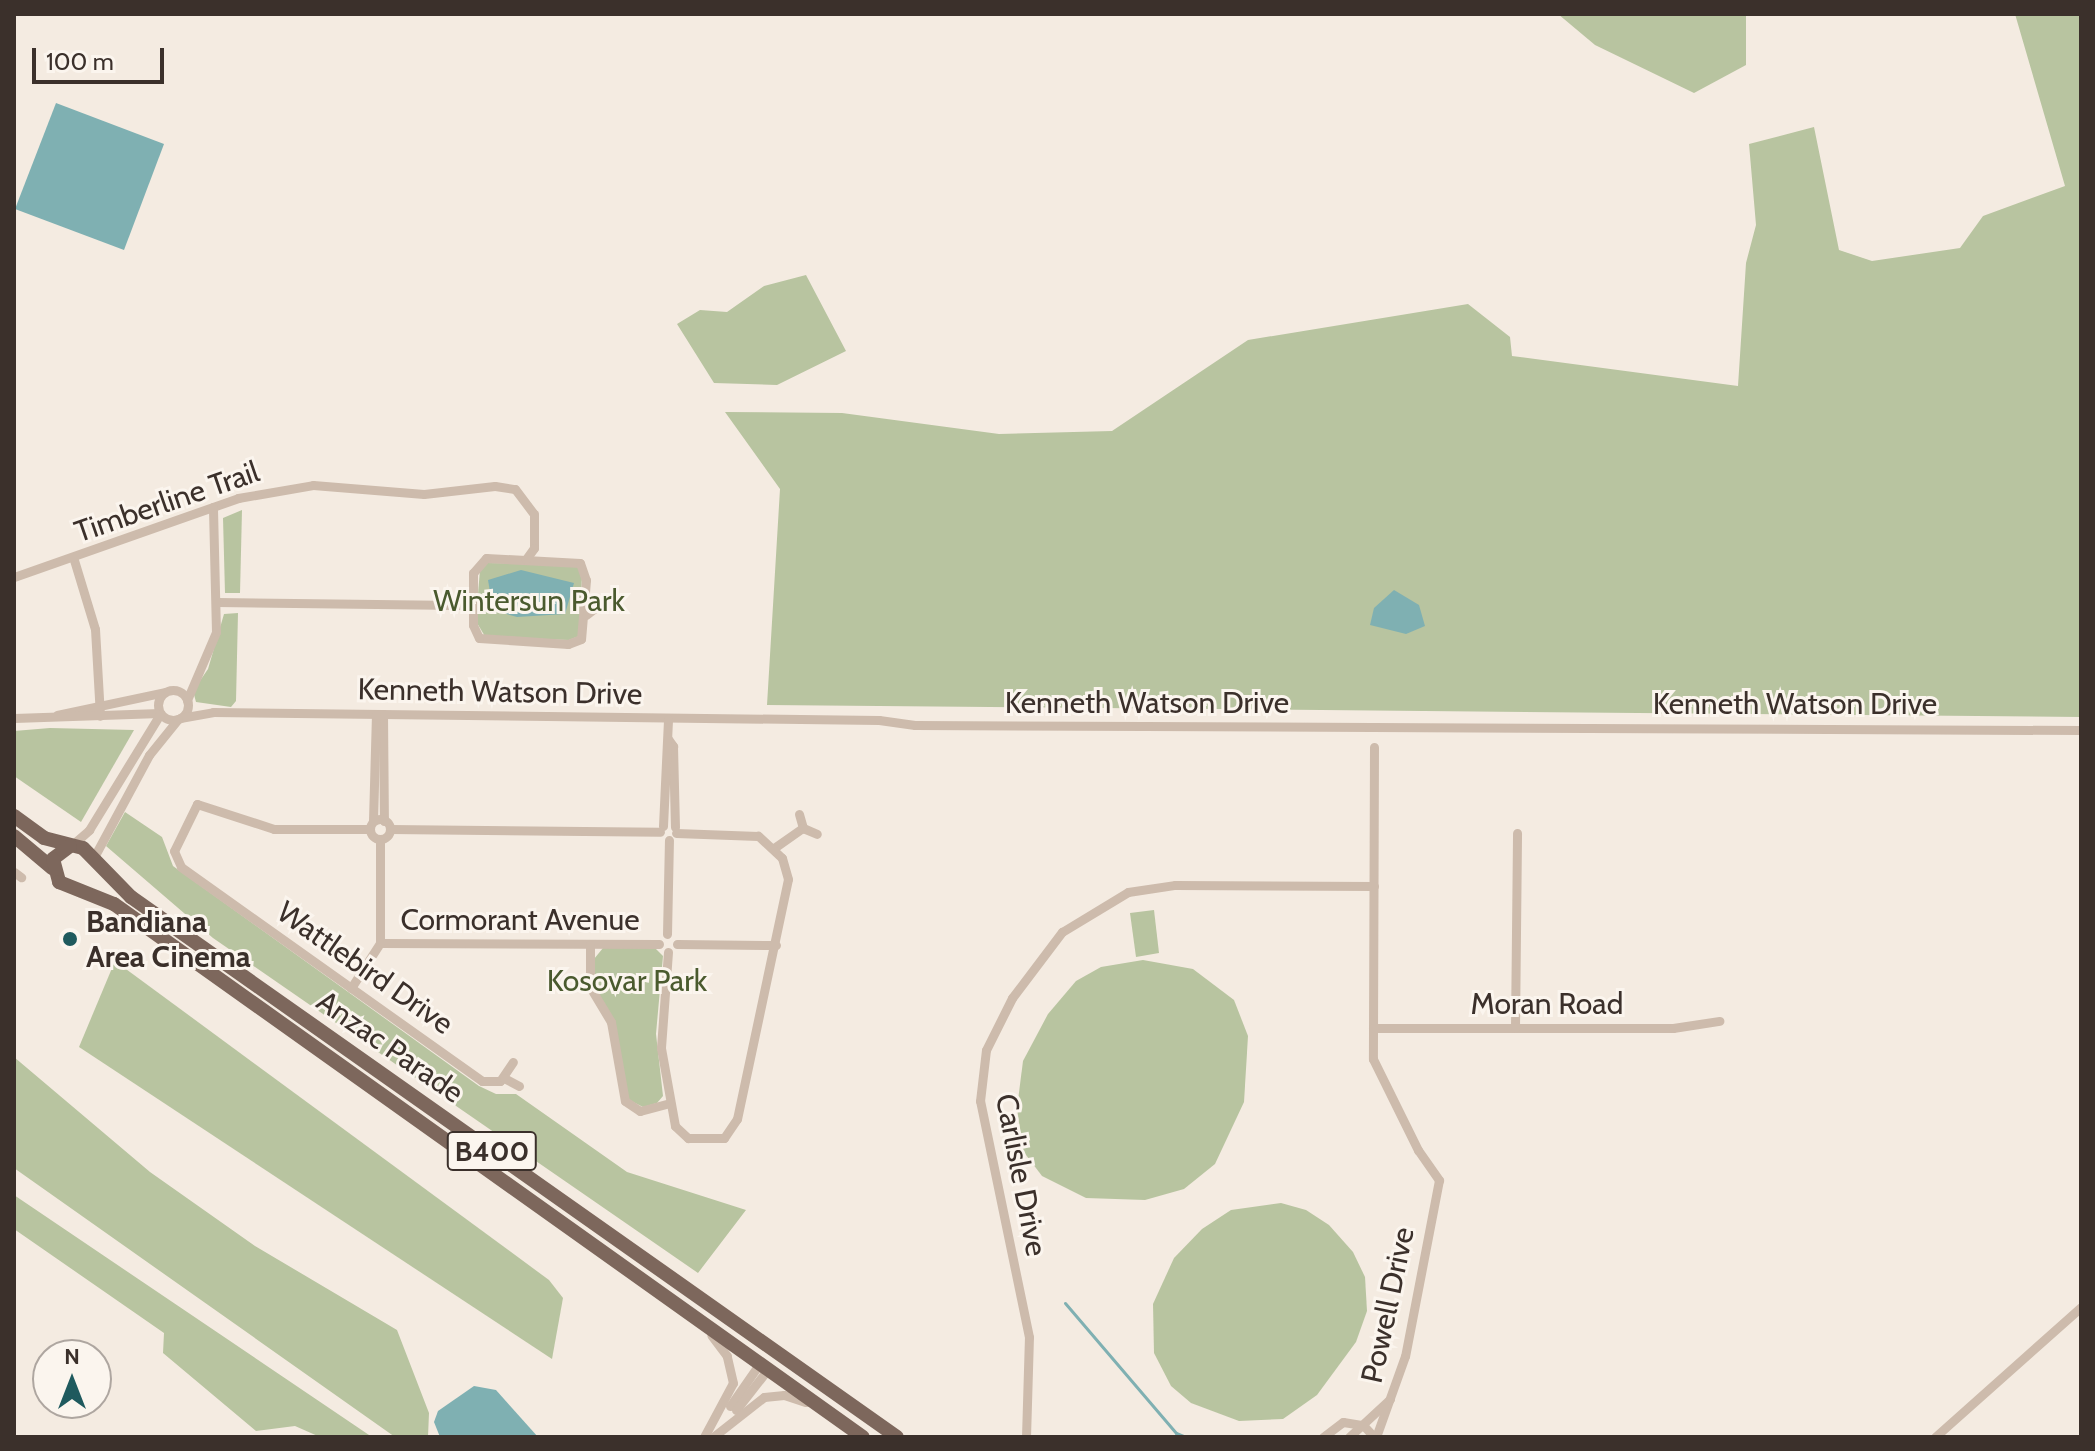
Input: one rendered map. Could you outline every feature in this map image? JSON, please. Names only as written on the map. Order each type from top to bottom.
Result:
[{"type":"main road","name":"B400","points":[[14,816],[38,835],[83,848],[93,860]]},
{"type":"main road","name":"B400","points":[[14,836],[52,868],[59,882],[74,887]]},
{"type":"main road","points":[[52,868],[57,852],[71,846]]},
{"type":"main road","points":[[74,887],[87,881],[93,860]]},
{"type":"main road","name":"Anzac Parade","points":[[93,860],[131,897],[897,1437]]},
{"type":"main road","name":"Anzac Parade","points":[[74,887],[114,904],[863,1437]]},
{"type":"main road","points":[[764,1366],[775,1351]]},
{"type":"street","name":"Timberline Trail","points":[[14,577],[74,560],[213,507],[267,490],[307,486],[424,494],[501,486],[528,501],[534,518],[534,544]]},
{"type":"street","points":[[93,860],[149,755],[179,719],[213,645],[217,602],[213,507]]},
{"type":"street","points":[[526,559],[534,544],[546,559]]},
{"type":"street","points":[[526,559],[580,563],[586,588],[583,637],[568,644],[485,642],[475,633],[474,568],[480,560],[526,559]]},
{"type":"street","points":[[74,560],[95,629],[99,711]]},
{"type":"street","points":[[585,616],[591,606],[604,601],[586,588]]},
{"type":"street","points":[[217,602],[458,605],[473,593]]},
{"type":"street","points":[[458,605],[473,618]]},
{"type":"street","points":[[14,718],[99,711],[142,701],[196,678]]},
{"type":"street","points":[[166,692],[180,692],[187,701]]},
{"type":"street","points":[[71,846],[87,833],[160,714],[158,702],[166,692]]},
{"type":"street","name":"Kenneth Watson Drive","points":[[187,701],[213,712]]},
{"type":"street","points":[[99,711],[160,714],[179,719]]},
{"type":"street","name":"Kenneth Watson Drive","points":[[179,719],[213,712],[1290,729],[2081,730]]},
{"type":"street","points":[[128,713],[142,720],[143,740]]},
{"type":"street","points":[[351,988],[380,943],[380,840],[387,825],[380,714]]},
{"type":"street","points":[[380,714],[371,825],[380,840]]},
{"type":"street","points":[[662,829],[664,746],[668,739],[668,719]]},
{"type":"street","points":[[668,739],[673,746],[673,833],[667,934],[659,944],[668,952]]},
{"type":"street","points":[[1373,1028],[1374,747]]},
{"type":"street","name":"Wattlebird Drive","points":[[371,825],[274,829],[197,804],[174,844],[181,867],[482,1081],[504,1078],[519,1086]]},
{"type":"street","points":[[799,814],[803,828]]},
{"type":"street","points":[[371,825],[750,833],[774,848],[786,868],[788,890],[734,1129],[721,1139],[684,1137],[675,1126],[661,1048],[668,952],[677,944],[667,934]]},
{"type":"street","points":[[774,848],[803,828]]},
{"type":"street","points":[[803,828],[817,834]]},
{"type":"street","points":[[1515,1028],[1517,833]]},
{"type":"street","points":[[14,845],[33,849]]},
{"type":"street","name":"Carlisle Drive","points":[[1026,1437],[1029,1337],[980,1101],[986,1050],[1012,998],[1062,932],[1128,892],[1175,885],[1374,886]]},
{"type":"street","name":"Cormorant Avenue","points":[[380,943],[659,944]]},
{"type":"street","name":"Cormorant Avenue","points":[[677,944],[776,945]]},
{"type":"street","points":[[590,945],[590,987],[611,1022],[626,1103],[640,1111],[670,1103]]},
{"type":"street","name":"Moran Road","points":[[1373,1028],[1673,1028],[1719,1021]]},
{"type":"street","name":"Powell Drive","points":[[1373,1028],[1377,1071],[1439,1180],[1394,1393],[1375,1437]]},
{"type":"street","points":[[504,1078],[513,1062]]},
{"type":"street","points":[[1935,1437],[2081,1307]]},
{"type":"street","points":[[697,1320],[724,1350],[733,1372],[729,1399],[708,1437]]},
{"type":"street","points":[[708,1437],[764,1366]]},
{"type":"street","points":[[1349,1437],[1394,1393]]},
{"type":"street","points":[[708,1437],[768,1396],[789,1396],[827,1411]]},
{"type":"street","points":[[1323,1437],[1339,1423],[1363,1425],[1375,1437]]},
{"type":"green space","points":[[1558,14],[1746,14],[1746,65],[1694,93],[1595,45]]},
{"type":"green space","points":[[2015,14],[2081,14],[2081,717],[767,705],[780,489],[725,412],[842,413],[999,434],[1112,431],[1248,340],[1468,304],[1510,337],[1512,356],[1738,386],[1746,263],[1756,225],[1749,144],[1814,127],[1839,250],[1872,261],[1960,248],[1983,216],[2065,186]]},
{"type":"green space","points":[[806,275],[846,351],[777,385],[714,383],[677,324],[700,310],[727,312],[764,286]]},
{"type":"green space","points":[[242,510],[240,593],[225,593],[223,518]]},
{"type":"green space","name":"Wintersun Park","points":[[486,563],[576,564],[582,576],[579,636],[569,640],[486,638],[477,623],[477,606],[480,570]]},
{"type":"green space","points":[[238,613],[236,701],[231,707],[196,702],[193,691],[208,669],[224,614]]},
{"type":"green space","points":[[50,728],[134,730],[81,822],[14,776],[14,731]]},
{"type":"green space","points":[[125,812],[162,837],[173,866],[479,1086],[496,1094],[516,1094],[627,1172],[746,1210],[698,1273],[213,938],[106,846]]},
{"type":"green space","points":[[1154,910],[1159,953],[1136,957],[1130,913]]},
{"type":"green space","name":"Kosovar Park","points":[[603,948],[655,948],[663,956],[656,1034],[663,1096],[657,1103],[643,1107],[629,1100],[615,1029],[595,988],[594,959]]},
{"type":"green space","points":[[1143,960],[1193,969],[1234,1000],[1248,1036],[1244,1102],[1215,1164],[1184,1189],[1145,1200],[1086,1198],[1042,1176],[1023,1151],[1017,1108],[1023,1061],[1048,1014],[1076,981],[1101,967]]},
{"type":"green space","points":[[115,961],[549,1280],[563,1298],[552,1359],[79,1047]]},
{"type":"green space","points":[[14,1057],[150,1172],[255,1246],[397,1330],[429,1413],[428,1437],[395,1437],[14,1168]]},
{"type":"green space","points":[[14,1195],[372,1437],[320,1437],[295,1426],[256,1431],[163,1353],[164,1333],[14,1229]]},
{"type":"green space","points":[[1281,1203],[1306,1210],[1329,1225],[1353,1252],[1365,1277],[1367,1311],[1356,1342],[1317,1395],[1283,1419],[1239,1421],[1191,1403],[1171,1386],[1154,1353],[1153,1304],[1174,1258],[1202,1229],[1231,1210]]},
{"type":"water","points":[[56,103],[164,144],[124,250],[15,209]]},
{"type":"water","points":[[521,570],[574,583],[565,614],[517,617],[493,610],[488,580]]},
{"type":"water","points":[[1394,590],[1419,605],[1425,626],[1406,634],[1370,625],[1374,608]]},
{"type":"water","points":[[474,1386],[496,1390],[538,1437],[440,1437],[434,1422],[438,1411]]},
{"type":"waterway","points":[[1065,1303],[1176,1433],[1186,1437]]},
{"type":"place","name":"Bandiana Area Cinema","points":[[70,939]]}]
